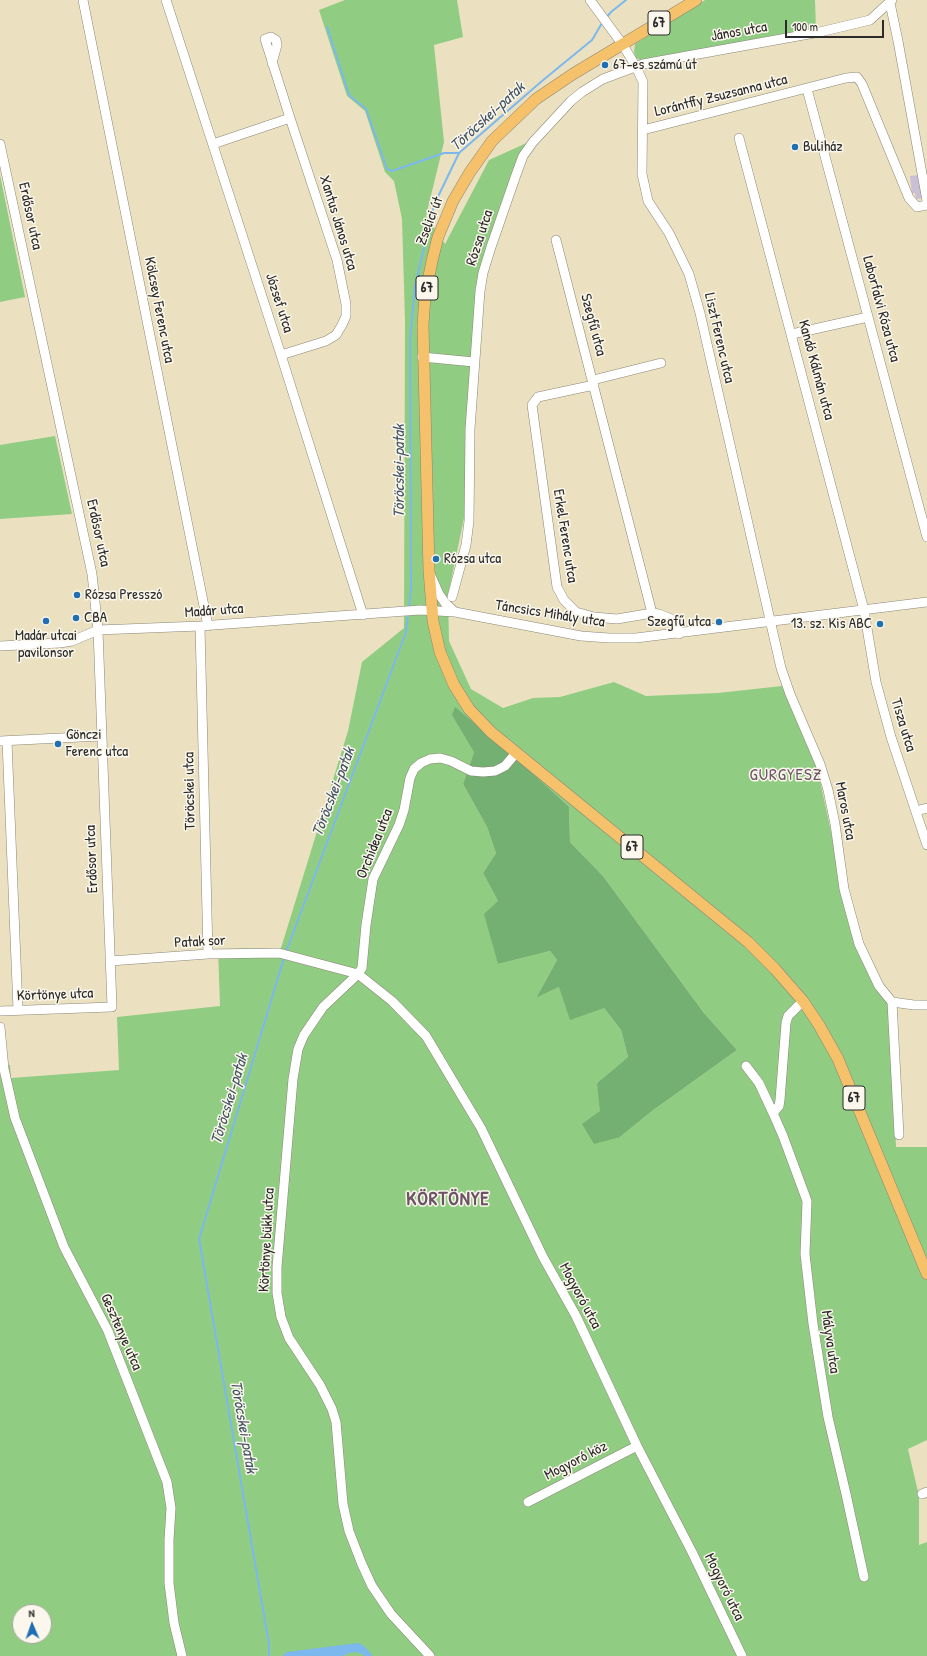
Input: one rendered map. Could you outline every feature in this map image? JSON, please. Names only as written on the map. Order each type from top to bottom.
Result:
[{"type":"main road","name":"Zselici út","points":[[429,570],[422,357],[423,325],[425,296],[432,261],[438,237],[453,201],[470,172],[499,134],[536,99],[573,74],[696,0]]},
{"type":"main road","name":"67","points":[[429,570],[431,610],[438,645],[449,674],[469,708],[491,732],[516,753],[748,942],[775,969],[803,1001],[819,1025],[838,1059],[927,1274]]},
{"type":"street","name":"Kölcsey Ferenc utca","points":[[83,0],[204,626]]},
{"type":"street","name":"József utca","points":[[166,0],[282,355],[363,614]]},
{"type":"street","points":[[590,0],[623,45],[636,67]]},
{"type":"street","points":[[891,2],[927,201]]},
{"type":"street","name":"János utca","points":[[636,67],[643,64],[820,32],[870,20],[891,2]]},
{"type":"street","name":"Xantus János utca","points":[[272,63],[337,260],[344,291],[346,310],[342,325],[336,335],[326,341],[282,355]]},
{"type":"street","name":"Liszt Ferenc utca","points":[[636,67],[642,82],[642,174],[648,200],[669,233],[691,281],[700,313],[771,622]]},
{"type":"street","name":"Rózsa utca","points":[[452,597],[466,545],[470,521],[470,429],[478,310],[483,273],[523,156],[532,142],[560,112],[582,92],[603,79],[636,67]]},
{"type":"street","name":"Lorántffy Zsuzsanna utca","points":[[643,130],[846,78],[857,77],[862,84],[909,198],[917,207],[927,205]]},
{"type":"street","name":"Laborfalvi Róza utca","points":[[807,89],[927,537]]},
{"type":"street","points":[[213,144],[290,118]]},
{"type":"street","name":"Kandó Kálmán utca","points":[[739,138],[864,610]]},
{"type":"street","name":"Erdősor utca","points":[[0,144],[92,574],[98,630],[112,1007]]},
{"type":"street","name":"Szegfű utca","points":[[556,240],[652,613]]},
{"type":"street","points":[[792,334],[868,317]]},
{"type":"street","points":[[422,357],[474,362]]},
{"type":"street","points":[[593,382],[661,363]]},
{"type":"street","name":"Erkel Ferenc utca","points":[[593,382],[538,397],[532,405],[557,587],[564,600],[576,612],[594,617],[616,619],[652,613]]},
{"type":"street","points":[[429,570],[439,594],[445,603],[455,612]]},
{"type":"street","name":"Táncsics Mihály utca","points":[[431,610],[455,612],[581,636],[636,638],[679,634],[927,602]]},
{"type":"street","name":"Madár utca","points":[[0,646],[60,643],[72,641],[98,630],[204,626],[431,610]]},
{"type":"street","name":"Tisza utca","points":[[864,610],[876,682],[891,737],[927,845]]},
{"type":"street","points":[[652,613],[671,619],[678,628],[679,634]]},
{"type":"street","name":"Maros utca","points":[[771,622],[781,668],[790,694],[820,764],[828,790],[835,824],[844,889],[859,944],[879,986],[892,1002]]},
{"type":"street","name":"Töröcskei utca","points":[[204,626],[208,954]]},
{"type":"street","points":[[18,1010],[4,741],[101,736]]},
{"type":"street","name":"Orchidea utca","points":[[358,974],[362,968],[364,960],[366,925],[373,879],[399,825],[404,810],[410,778],[414,769],[421,763],[430,759],[440,758],[471,770],[483,772],[495,771],[504,766],[516,753]]},
{"type":"street","points":[[916,811],[927,808]]},
{"type":"street","name":"Patak sor","points":[[110,961],[208,954],[279,953],[358,974]]},
{"type":"street","name":"Mogyoró utca","points":[[358,974],[392,1001],[426,1036],[442,1060],[481,1128],[543,1257],[576,1316],[637,1446],[692,1552],[742,1656]]},
{"type":"street","name":"Körtönye bükk utca","points":[[358,974],[323,1007],[304,1035],[298,1048],[293,1079],[276,1266],[277,1293],[281,1317],[289,1338],[320,1385],[332,1409],[336,1422],[343,1504],[350,1531],[361,1562],[372,1586],[391,1614],[430,1656]]},
{"type":"street","points":[[773,1113],[779,1106],[780,1100],[786,1023],[788,1016],[803,1001]]},
{"type":"street","points":[[899,1135],[892,1002],[927,1005]]},
{"type":"street","name":"Körtönye utca","points":[[0,1011],[112,1007]]},
{"type":"street","name":"Gesztenye utca","points":[[0,1027],[4,1069],[15,1118],[64,1247],[111,1336],[167,1482],[171,1508],[169,1583],[174,1623],[182,1656]]},
{"type":"street","name":"Mályva utca","points":[[746,1066],[759,1083],[773,1113],[807,1200],[805,1254],[813,1324],[828,1417],[864,1577]]},
{"type":"street","name":"Mogyoró köz","points":[[528,1502],[637,1446]]},
{"type":"shaded area","points":[[918,175],[922,198],[916,199],[915,193],[912,193],[910,176]]},
{"type":"green space","points":[[345,0],[457,0],[463,37],[434,45],[444,142],[426,216],[445,244],[489,160],[531,141],[501,223],[482,291],[464,518],[448,595],[449,641],[471,689],[503,708],[533,698],[560,697],[614,682],[646,696],[718,693],[782,686],[817,767],[856,947],[890,1004],[896,1147],[927,1147],[927,1440],[908,1449],[919,1496],[919,1545],[927,1542],[927,1656],[0,1656],[0,1066],[10,1065],[11,1078],[119,1070],[117,1017],[220,1006],[218,949],[281,948],[348,731],[362,662],[404,628],[405,321],[402,219],[394,181],[385,172],[365,111],[347,96],[319,10]],"holes":[[[474,752],[569,807],[570,842],[603,876],[704,1013],[737,1050],[652,1111],[620,1137],[597,1083],[628,1057],[621,1030],[604,1008],[559,987],[536,998],[557,960],[550,951],[498,964],[498,901],[483,873],[496,853],[487,827],[463,784]]]},
{"type":"green space","points":[[705,0],[815,0],[816,30],[644,62],[636,58],[634,52],[635,44]]},
{"type":"green space","points":[[0,175],[25,297],[0,302]]},
{"type":"green space","points":[[55,436],[72,514],[0,519],[0,445]]},
{"type":"green space","points":[[455,707],[510,753],[569,807],[570,842],[603,876],[704,1013],[737,1050],[652,1111],[620,1137],[594,1144],[582,1124],[600,1111],[597,1083],[628,1057],[621,1030],[604,1008],[570,1020],[559,987],[536,998],[557,960],[550,951],[498,964],[484,914],[498,901],[483,873],[496,853],[487,827],[463,784],[474,752],[452,715]]},
{"type":"water","points":[[358,1643],[364,1646],[373,1656],[364,1656],[356,1652],[343,1656],[282,1656],[287,1652]]},
{"type":"waterway","name":"Töröcskei-patak","points":[[606,18],[626,0]]},
{"type":"waterway","name":"Töröcskei-patak","points":[[409,608],[411,589],[410,340],[415,286],[434,205],[459,153],[592,40],[602,23]]},
{"type":"waterway","points":[[327,27],[349,95],[366,109],[387,169],[392,171],[444,153],[459,153]]},
{"type":"waterway","name":"Töröcskei-patak","points":[[286,952],[406,632],[408,614]]},
{"type":"waterway","name":"Töröcskei-patak","points":[[269,1656],[269,1644],[199,1239],[284,958]]},
{"type":"place","name":"67-es számú út","points":[[605,65]]},
{"type":"place","name":"Buliház","points":[[795,147]]},
{"type":"place","name":"Rózsa utca","points":[[436,559]]},
{"type":"place","name":"Rózsa Presszó","points":[[77,595]]},
{"type":"place","name":"CBA","points":[[76,618]]},
{"type":"place","name":"Madár utcai pavilonsor","points":[[46,621]]},
{"type":"place","name":"Szegfű utca","points":[[719,622]]},
{"type":"place","name":"13. sz. Kis ABC","points":[[880,624]]},
{"type":"place","name":"Gönczi Ferenc utca","points":[[58,744]]},
{"type":"district","name":"GURGYESZ","points":[[786,775]]},
{"type":"district","name":"KÖRTÖNYE","points":[[448,1200]]}]
